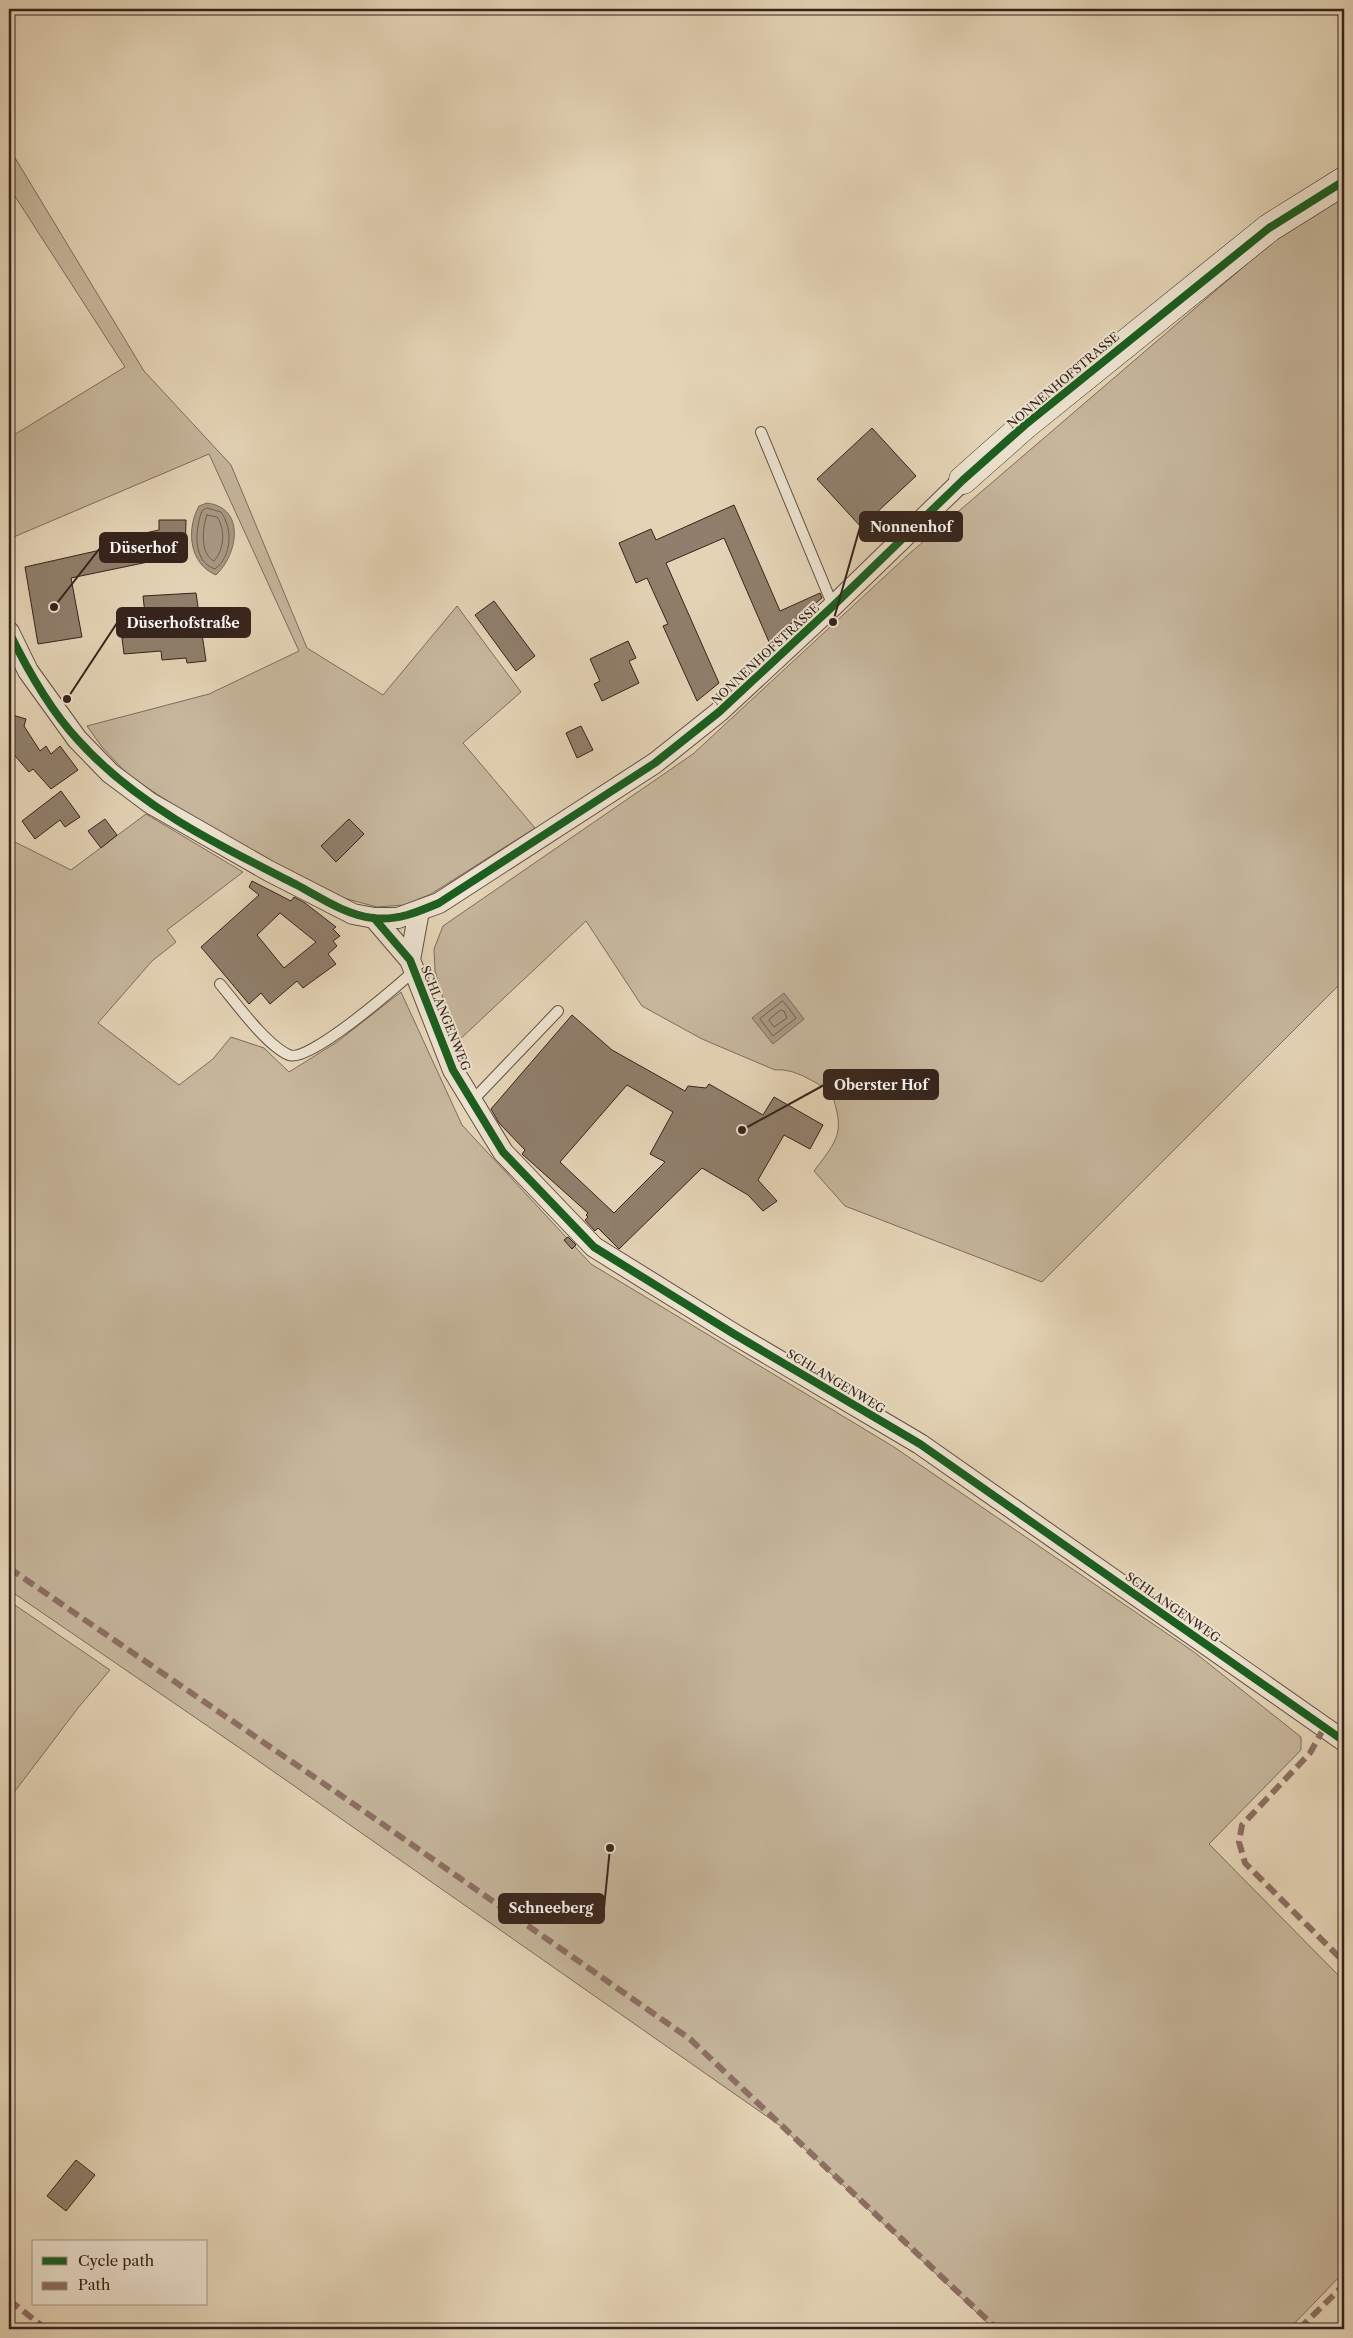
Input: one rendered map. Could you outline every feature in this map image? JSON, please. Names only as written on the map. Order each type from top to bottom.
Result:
[{"type":"street","name":"NONNENHOFSTRASSE","points":[[9,632],[28,671],[76,739],[110,773],[150,803],[210,838],[353,914],[374,918],[398,918],[419,911],[439,902],[655,762],[719,712],[833,606],[963,480],[1025,425],[1269,228],[1344,181]]},
{"type":"street","points":[[412,965],[419,911]]},
{"type":"street","points":[[374,918],[412,965]]},
{"type":"street","name":"SCHLANGENWEG","points":[[412,965],[453,1070],[503,1152],[594,1247],[734,1334],[920,1444],[1344,1741]]},
{"type":"lane","points":[[761,432],[833,606]]},
{"type":"lane","points":[[220,984],[257,1028],[280,1050],[290,1056],[298,1056],[348,1025],[412,965]]},
{"type":"lane","points":[[472,1101],[558,1011]]},
{"type":"shaded area","points":[[9,148],[144,371],[231,465],[307,648],[383,695],[457,606],[521,692],[463,743],[535,828],[431,894],[404,905],[377,907],[336,896],[292,875],[177,807],[129,776],[102,747],[87,726],[209,694],[299,651],[209,454],[9,539],[9,438],[125,367],[9,187]]},
{"type":"shaded area","points":[[1344,196],[1344,980],[1042,1282],[845,1206],[814,1171],[834,1142],[837,1134],[838,1117],[831,1091],[797,1073],[775,1070],[702,1039],[642,1006],[586,921],[456,1043],[435,971],[434,949],[443,926],[693,754],[910,553],[1277,238]]},
{"type":"shaded area","points":[[146,814],[243,872],[167,930],[176,942],[152,961],[98,1023],[179,1085],[213,1059],[231,1037],[264,1048],[289,1072],[337,1042],[401,992],[462,1125],[591,1264],[894,1447],[1194,1652],[1301,1737],[1301,1750],[1209,1844],[1344,1981],[1344,2272],[1289,2329],[994,2329],[782,2127],[247,1753],[9,1590],[9,839],[71,870]]},
{"type":"shaded area","points":[[9,1601],[110,1670],[78,1708],[9,1799]]},
{"type":"water","points":[[207,503],[219,507],[228,513],[233,522],[233,544],[224,566],[216,575],[200,563],[192,545],[192,525],[195,515],[199,506]]},
{"type":"water","points":[[784,993],[804,1019],[773,1044],[752,1018]]},
{"type":"building","points":[[872,428],[916,476],[861,527],[817,479]]},
{"type":"building","points":[[734,505],[780,611],[820,593],[822,598],[769,642],[724,538],[666,563],[719,683],[697,701],[663,626],[668,624],[647,578],[636,583],[619,543],[651,529],[656,540]]},
{"type":"building","points":[[159,520],[186,520],[185,556],[146,555],[148,562],[71,578],[82,637],[38,644],[25,567],[114,547],[113,540],[159,530]]},
{"type":"building","points":[[196,593],[206,661],[187,663],[186,658],[162,660],[161,651],[124,654],[122,638],[137,636],[137,633],[147,632],[143,596]]},
{"type":"building","points":[[494,601],[535,656],[516,671],[475,615]]},
{"type":"building","points":[[628,641],[636,658],[629,661],[639,683],[602,701],[594,684],[600,681],[590,659]]},
{"type":"building","points":[[9,714],[26,719],[24,726],[40,751],[46,746],[51,754],[60,746],[78,770],[51,789],[33,769],[29,772],[9,749]]},
{"type":"building","points":[[581,726],[593,750],[577,758],[566,733]]},
{"type":"building","points":[[61,791],[80,817],[65,827],[60,820],[35,839],[22,821]]},
{"type":"building","points":[[105,819],[117,835],[101,848],[88,831]]},
{"type":"building","points":[[349,819],[364,834],[336,862],[321,846]]},
{"type":"building","points":[[252,881],[291,901],[294,897],[305,903],[336,927],[333,929],[340,936],[333,941],[337,946],[328,954],[336,964],[303,988],[297,981],[270,1004],[261,993],[249,1004],[201,947],[259,895],[249,887]],"holes":[[[280,913],[316,942],[284,968],[257,935]]]},
{"type":"building","points":[[572,1015],[612,1050],[685,1091],[688,1086],[706,1088],[709,1084],[763,1115],[774,1097],[823,1125],[810,1149],[784,1135],[758,1180],[777,1201],[763,1211],[748,1195],[702,1168],[619,1249],[598,1228],[595,1231],[585,1220],[588,1217],[586,1215],[588,1213],[522,1154],[525,1150],[499,1123],[491,1109]],"holes":[[[627,1085],[673,1112],[650,1154],[665,1162],[614,1213],[560,1162]]]},
{"type":"building","points":[[568,1237],[576,1245],[572,1249],[564,1240]]},
{"type":"building","points":[[76,2160],[95,2175],[66,2211],[47,2196]]},
{"type":"marked path","points":[[9,1568],[371,1816],[690,2039],[997,2329]]},
{"type":"marked path","points":[[1324,1728],[1310,1753],[1242,1825],[1239,1842],[1245,1863],[1344,1962]]},
{"type":"marked path","points":[[1299,2329],[1344,2285]]},
{"type":"marked path","points":[[9,2300],[46,2329]]},
{"type":"cycle path","points":[[9,632],[39,688],[67,728],[101,764],[153,805],[209,839],[343,910],[382,919],[399,917],[415,912],[439,903],[655,763],[719,712],[833,606],[963,480],[1025,425],[1269,228],[1344,181]]},
{"type":"cycle path","points":[[374,918],[410,960],[453,1070],[503,1152],[594,1247],[734,1334],[920,1444],[1344,1741]]},
{"type":"place","name":"Düserhof","points":[[54,607]]},
{"type":"place","name":"Nonnenhof","points":[[833,622]]},
{"type":"place","name":"Düserhofstraße","points":[[67,699]]},
{"type":"place","name":"Oberster Hof","points":[[742,1130]]},
{"type":"place","name":"Schneeberg","points":[[610,1848]]}]
